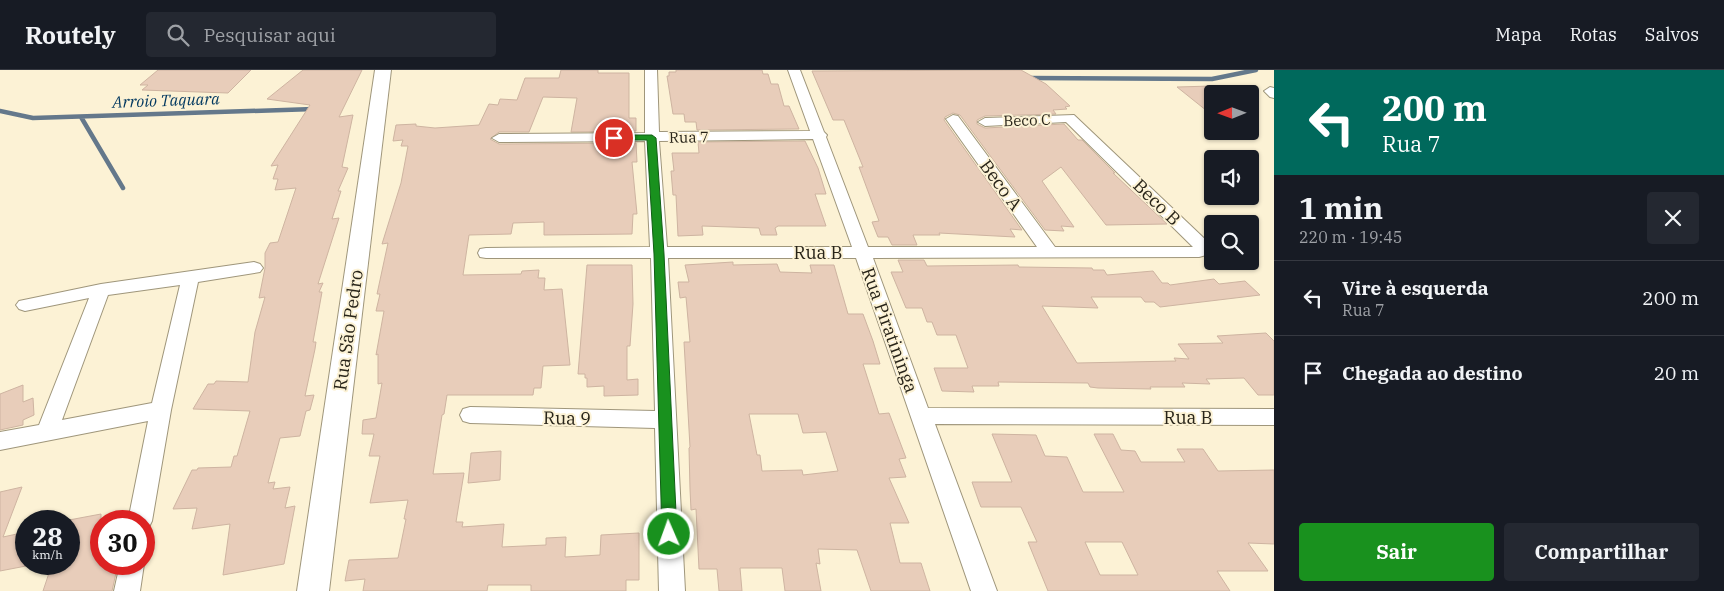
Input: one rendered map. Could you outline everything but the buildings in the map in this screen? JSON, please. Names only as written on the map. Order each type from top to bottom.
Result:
[{"type":"street","name":"Rua São Pedro","points":[[313,591],[383,70]]},
{"type":"street","points":[[651,70],[652,138],[659,254],[672,591]]},
{"type":"street","name":"Rua Piratininga","points":[[794,70],[820,135],[984,591]]},
{"type":"street","name":"Beco C","points":[[985,122],[1069,118]]},
{"type":"street","name":"Beco B","points":[[1069,118],[1204,250],[1199,252],[1150,251]]},
{"type":"street","name":"Beco A","points":[[953,119],[1049,252]]},
{"type":"street","name":"Rua 7","points":[[499,138],[820,135]]},
{"type":"street","name":"Rua B","points":[[486,253],[659,254],[1150,251]]},
{"type":"street","points":[[25,305],[101,290],[254,268]]},
{"type":"street","points":[[142,510],[161,410],[190,277]]},
{"type":"street","points":[[47,432],[101,290]]},
{"type":"street","points":[[0,441],[161,410]]},
{"type":"street","name":"Rua 9","points":[[470,415],[665,420]]},
{"type":"street","name":"Rua B","points":[[921,416],[1274,417]]},
{"type":"street","points":[[126,591],[130,575]]},
{"type":"waterway","name":"Arroio Taquara","points":[[1029,78],[1212,79],[1256,70]]},
{"type":"waterway","name":"Arroio Taquara","points":[[0,111],[33,118],[314,109]]},
{"type":"waterway","points":[[81,117],[123,188]]},
{"type":"route","points":[[614,138],[652,138],[659,254],[669,534]]}]
